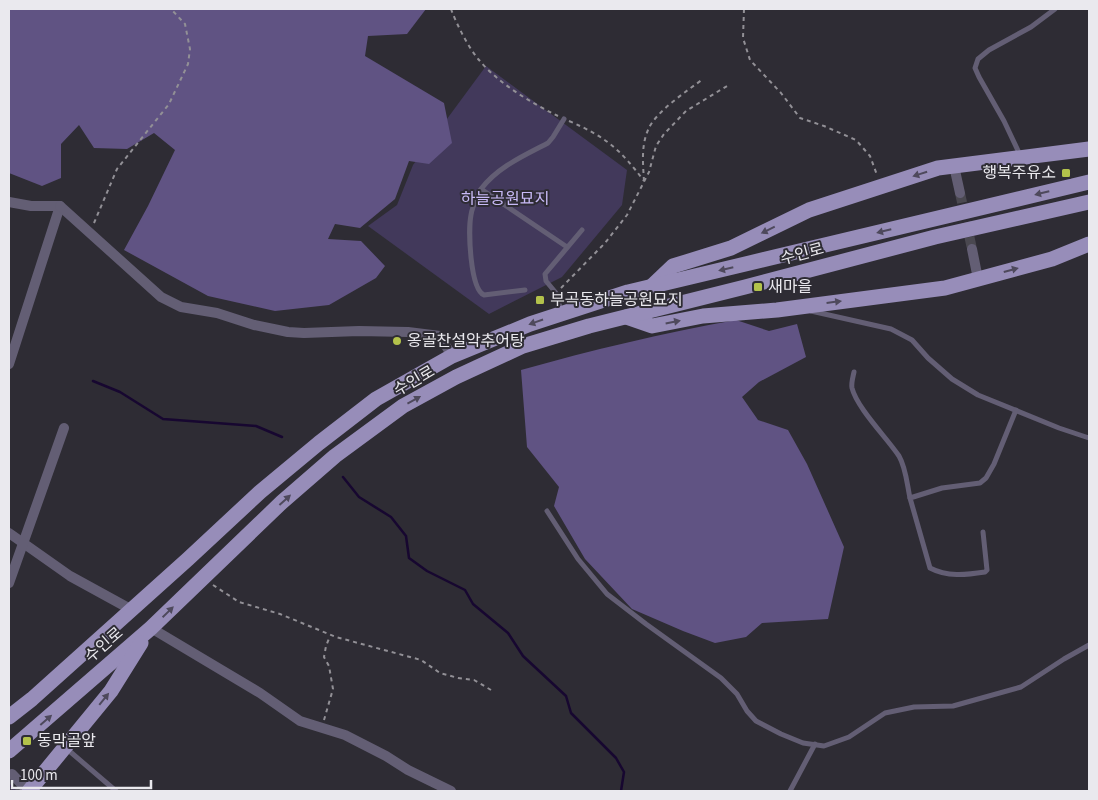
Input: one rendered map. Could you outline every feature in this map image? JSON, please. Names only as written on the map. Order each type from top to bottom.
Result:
[{"type":"main road","points":[[651,286],[673,266],[731,248],[808,210],[938,168],[1089,149]]},
{"type":"main road","name":"수인로","points":[[9,717],[32,699],[132,610],[260,492],[319,443],[376,399],[452,356],[530,324],[628,292],[1089,182]]},
{"type":"main road","name":"수인로","points":[[9,751],[150,628],[282,502],[335,456],[403,406],[456,377],[523,346],[626,317],[934,237],[1089,202]]},
{"type":"main road","points":[[626,317],[652,326],[703,316],[945,288],[1052,259],[1089,244]]},
{"type":"main road","points":[[28,791],[111,691],[150,628]]},
{"type":"main road","points":[[9,705],[32,699]]},
{"type":"street","points":[[954,166],[960,193]]},
{"type":"street","points":[[9,202],[31,206],[60,206],[161,297],[181,307],[217,313],[254,325],[304,334],[369,331],[408,332],[440,336],[452,356]]},
{"type":"street","points":[[9,364],[60,206]]},
{"type":"street","points":[[972,250],[978,279]]},
{"type":"street","points":[[9,583],[64,428]]},
{"type":"street","points":[[9,533],[70,576],[132,610]]},
{"type":"street","points":[[150,628],[260,693],[300,721],[345,735],[386,756],[408,770],[451,791]]},
{"type":"street","points":[[12,774],[28,791]]},
{"type":"lane","points":[[1021,157],[975,68],[978,60],[989,50],[1031,27],[1055,9]]},
{"type":"lane","points":[[525,290],[484,295],[478,290],[469,228],[474,202],[490,177],[548,143],[564,118]]},
{"type":"lane","points":[[481,189],[567,247]]},
{"type":"lane","points":[[562,314],[556,293],[546,282],[545,274],[582,230]]},
{"type":"lane","points":[[801,306],[812,312],[891,329],[912,340],[928,358],[952,379],[978,395],[1059,428],[1089,438]]},
{"type":"lane","points":[[854,372],[852,386],[858,400],[900,457],[905,469],[910,498],[930,568],[938,573],[962,575],[984,572],[987,570],[984,532]]},
{"type":"lane","points":[[910,498],[942,488],[980,483],[986,478],[994,464],[1016,410]]},
{"type":"lane","points":[[548,510],[578,559],[607,594],[722,678],[737,694],[756,721],[781,734],[803,742],[824,746],[849,737],[885,713],[914,707],[953,706],[1021,687],[1089,645]]},
{"type":"lane","points":[[790,791],[816,744]]},
{"type":"lane","points":[[65,747],[116,791]]},
{"type":"path","points":[[90,232],[117,169],[169,104],[188,64],[190,49],[184,24],[171,9]]},
{"type":"path","points":[[451,9],[479,60],[533,104],[588,129],[612,144],[628,160],[644,181]]},
{"type":"path","points":[[744,9],[743,38],[750,60],[781,93],[800,118],[856,140],[870,156],[882,186]]},
{"type":"path","points":[[644,181],[643,160],[648,128],[658,116],[703,79]]},
{"type":"path","points":[[556,293],[604,243],[627,215],[649,172],[656,146],[664,134],[686,111],[727,86]]},
{"type":"path","points":[[202,579],[239,602],[280,614],[330,635],[421,660],[440,673],[474,680],[491,690]]},
{"type":"path","points":[[322,727],[333,689],[329,666],[324,657],[330,635]]},
{"type":"green space","name":"하늘공원묘지","points":[[486,66],[627,170],[622,205],[562,277],[489,314],[368,226],[397,205],[413,165]]},
{"type":"shaded area","points":[[9,9],[426,9],[407,34],[368,36],[365,56],[444,103],[452,143],[429,164],[409,161],[395,199],[360,228],[335,224],[328,239],[361,241],[385,266],[376,278],[329,305],[275,311],[208,296],[124,250],[175,150],[154,133],[127,149],[94,148],[79,125],[61,144],[61,178],[42,186],[9,173]]},
{"type":"shaded area","points":[[736,320],[769,331],[797,324],[806,357],[759,382],[742,397],[758,420],[788,430],[807,464],[844,547],[828,619],[762,623],[746,637],[715,643],[632,609],[585,559],[554,506],[559,487],[527,447],[521,370],[628,342]]},
{"type":"waterway","points":[[93,381],[120,392],[163,419],[256,426],[282,437]]},
{"type":"waterway","points":[[343,477],[359,497],[391,517],[406,536],[409,558],[427,571],[465,590],[473,604],[508,633],[523,656],[566,696],[571,713],[616,758],[624,772],[621,791]]},
{"type":"waterway","points":[[9,785],[15,791]]},
{"type":"tunnel","points":[[960,193],[972,249]]},
{"type":"place","name":"행복주유소","points":[[1066,173]]},
{"type":"place","name":"새마을","points":[[758,287]]},
{"type":"place","name":"부곡동하늘공원묘지","points":[[540,300]]},
{"type":"place","name":"옹골찬설악추어탕","points":[[397,341]]},
{"type":"place","name":"동막골앞","points":[[27,741]]}]
